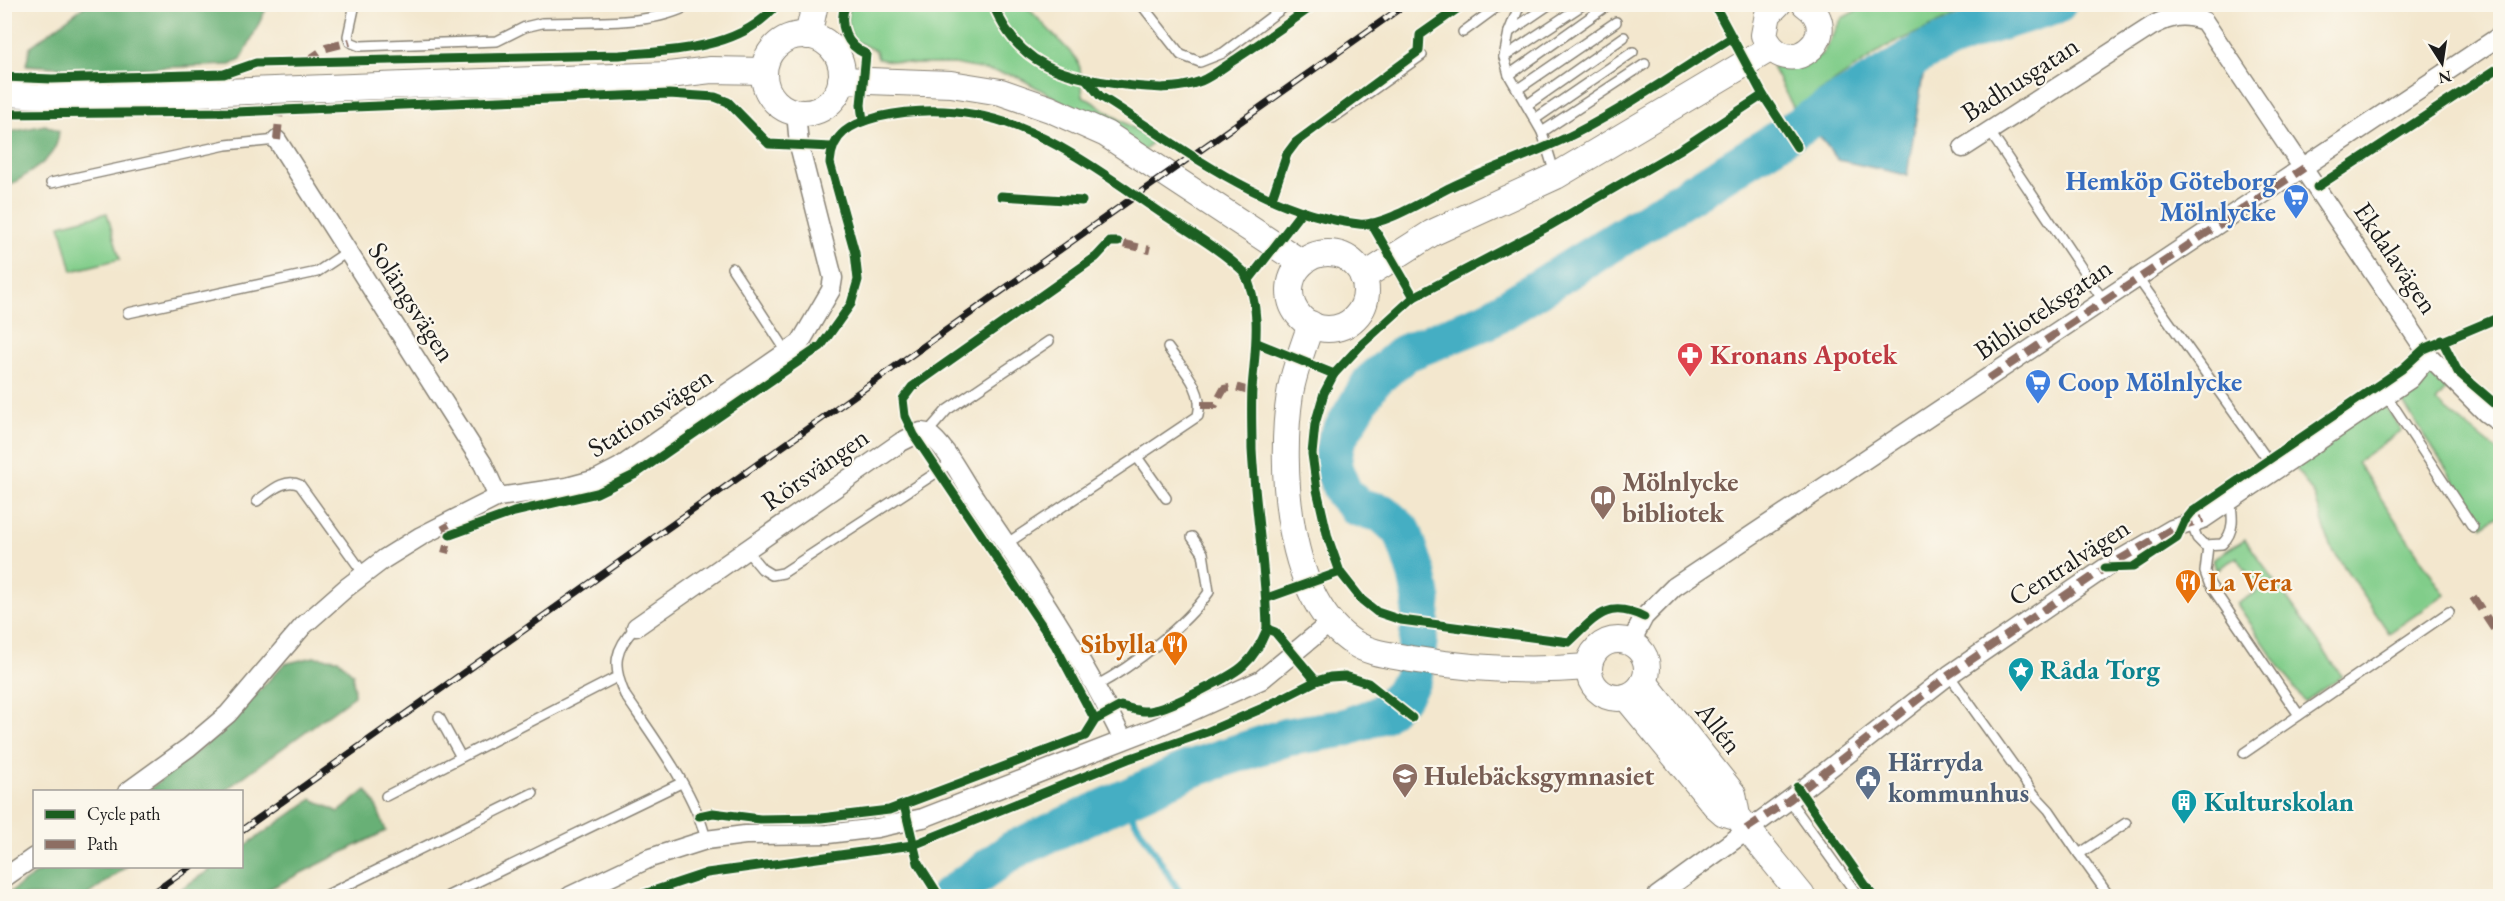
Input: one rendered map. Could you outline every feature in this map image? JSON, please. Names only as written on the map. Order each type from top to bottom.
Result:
[{"type":"street","points":[[808,36],[815,4]]},
{"type":"street","points":[[1778,5],[1768,14],[1764,28],[1771,48],[1784,56],[1806,53],[1812,48],[1819,34],[1820,9]]},
{"type":"street","name":"Badhusgatan","points":[[1963,148],[2152,26],[2168,18],[2182,15],[2204,21],[2212,28],[2304,168]]},
{"type":"street","points":[[808,36],[822,40],[834,51],[840,65],[841,80],[836,94],[825,105],[812,111],[796,112],[783,107],[772,98],[766,85],[764,71],[769,56],[778,44],[792,37],[808,36]]},
{"type":"street","name":"Biblioteksgatan","points":[[1631,642],[1644,617],[1674,587],[2500,36]]},
{"type":"street","points":[[1364,277],[1432,233],[1556,176],[1771,48]]},
{"type":"street","points":[[4,93],[67,96],[159,95],[669,75],[711,70],[764,71]]},
{"type":"street","points":[[841,80],[951,84],[1001,92],[1050,110],[1106,134],[1302,263]]},
{"type":"street","name":"Stationsvägen","points":[[130,790],[189,747],[228,714],[303,626],[364,574],[421,536],[498,497],[597,479],[620,467],[800,343],[831,290],[833,278],[799,145],[796,112]]},
{"type":"street","name":"Solängsvägen","points":[[277,140],[483,464],[498,497]]},
{"type":"street","name":"Ekdalavägen","points":[[2304,168],[2429,356],[2486,413],[2500,423]]},
{"type":"street","points":[[1320,254],[1340,255],[1350,259],[1364,277],[1366,292],[1363,306],[1354,319],[1341,327],[1325,328],[1311,324],[1298,312],[1290,296],[1291,284],[1302,263],[1320,254]]},
{"type":"street","points":[[1311,324],[1290,392],[1285,461],[1291,527],[1298,555],[1309,584],[1331,622],[1355,644],[1367,650],[1391,655],[1455,666],[1588,667]]},
{"type":"street","name":"Centralvägen","points":[[1657,897],[1742,822],[1789,800],[1949,675],[2105,568],[2172,529],[2202,519],[2410,379],[2429,356]]},
{"type":"street","name":"Rörsvängen","points":[[636,627],[901,442],[921,432],[927,433]]},
{"type":"street","points":[[927,433],[951,463],[1006,544],[1096,686],[1123,740]]},
{"type":"street","points":[[570,897],[650,858],[706,840],[745,835],[828,834],[908,822],[1123,740],[1261,680],[1331,622]]},
{"type":"street","points":[[1620,639],[1631,642],[1646,660],[1647,671],[1635,690],[1610,697],[1599,692],[1590,678],[1588,667],[1594,651],[1603,643],[1620,639]]},
{"type":"street","name":"Allén","points":[[1635,690],[1715,805],[1724,813],[1742,822],[1802,897]]},
{"type":"street","points":[[4,878],[33,858]]},
{"type":"lane","points":[[355,4],[348,36],[350,42],[360,46],[497,41],[525,27],[542,23],[654,18],[676,13],[692,4]]},
{"type":"lane","points":[[1141,4],[1181,56],[1200,62],[1223,53],[1288,4]]},
{"type":"lane","points":[[1462,32],[1501,4]]},
{"type":"lane","points":[[1520,4],[1509,32],[1504,57],[1509,75],[1542,132],[1556,176]]},
{"type":"lane","points":[[1509,32],[1550,4]]},
{"type":"lane","points":[[1504,57],[1584,4]]},
{"type":"lane","points":[[1509,75],[1609,4]]},
{"type":"lane","points":[[1518,89],[1616,22]]},
{"type":"lane","points":[[1527,105],[1624,37]]},
{"type":"lane","points":[[1535,119],[1633,52]]},
{"type":"lane","points":[[1333,118],[1422,55]]},
{"type":"lane","points":[[1542,132],[1645,64]]},
{"type":"lane","points":[[1990,132],[2103,300]]},
{"type":"lane","points":[[51,183],[215,147],[277,140]]},
{"type":"lane","points":[[128,313],[317,272],[347,252]]},
{"type":"lane","points":[[732,268],[787,352]]},
{"type":"lane","points":[[2137,277],[2275,470]]},
{"type":"lane","points":[[927,433],[931,424],[946,410],[1049,341]]},
{"type":"lane","points":[[1006,544],[1198,416],[1201,405],[1198,391],[1168,348]]},
{"type":"lane","points":[[2386,395],[2473,527]]},
{"type":"lane","points":[[1137,457],[1166,498]]},
{"type":"lane","points":[[746,550],[762,569],[772,575],[783,573],[951,463]]},
{"type":"lane","points":[[257,501],[283,483],[294,482],[300,485],[364,574]]},
{"type":"lane","points":[[2202,519],[2194,530],[2197,538],[2208,546],[2222,544],[2229,538],[2233,518],[2230,500]]},
{"type":"lane","points":[[1096,686],[1114,676],[1194,612],[1209,592],[1203,553],[1192,537]]},
{"type":"lane","points":[[2208,546],[2205,572],[2210,583],[2299,715]]},
{"type":"lane","points":[[2244,753],[2450,612]]},
{"type":"lane","name":"Rörsvängen","points":[[617,677],[616,663],[619,650],[636,627]]},
{"type":"lane","points":[[1949,675],[2034,794],[2049,810],[2109,897]]},
{"type":"lane","points":[[386,796],[617,677],[625,694],[681,783],[699,816],[706,840]]},
{"type":"lane","points":[[439,717],[461,757]]},
{"type":"lane","points":[[448,897],[681,783]]},
{"type":"lane","points":[[325,897],[533,793]]},
{"type":"lane","points":[[1789,800],[1858,897]]},
{"type":"lane","points":[[2079,854],[2126,823]]},
{"type":"lane","points":[[345,886],[350,897]]},
{"type":"green space","points":[[849,4],[1029,5],[1027,7],[1076,58],[1080,68],[1083,96],[1153,141],[1144,151],[1093,119],[1016,76],[954,64],[914,64],[878,59],[876,51],[853,40],[848,26]]},
{"type":"green space","points":[[86,5],[268,5],[241,60],[230,65],[98,70],[26,65],[30,47]]},
{"type":"green space","points":[[1867,5],[1979,5],[1888,46],[1794,109],[1772,67],[1805,66],[1823,53],[1842,18]]},
{"type":"green space","points":[[45,125],[59,131],[53,151],[40,166],[5,189],[5,133]]},
{"type":"green space","points":[[107,213],[120,259],[72,271],[60,225]]},
{"type":"green space","points":[[2427,372],[2448,387],[2436,402],[2500,453],[2500,515],[2483,526],[2397,393]]},
{"type":"green space","points":[[2380,399],[2402,430],[2357,462],[2445,595],[2389,633],[2330,546],[2315,497],[2291,460]]},
{"type":"green space","points":[[2245,539],[2342,676],[2304,702],[2237,604],[2259,590],[2237,557],[2216,570],[2213,559]]},
{"type":"green space","points":[[314,657],[338,659],[353,674],[354,696],[225,790],[149,790],[219,734],[284,664]]},
{"type":"green space","points":[[366,790],[375,803],[386,831],[255,896],[170,896],[212,868],[243,868],[243,847],[312,799],[339,812]]},
{"type":"green space","points":[[43,868],[125,868],[86,896],[5,896]]},
{"type":"water","points":[[1927,50],[1907,175],[1838,160],[1808,121]]},
{"type":"waterway","points":[[949,896],[1013,850],[1190,769],[1287,737],[1344,728],[1382,714],[1403,694],[1413,677],[1418,643],[1422,600],[1417,575],[1403,532],[1382,513],[1357,507],[1343,492],[1332,465],[1336,441],[1371,382],[1405,353],[1488,320],[1808,121],[1927,50],[1982,27],[2057,4]]},
{"type":"waterway","points":[[1122,800],[1182,896]]},
{"type":"railway","points":[[243,829],[1406,4]]},
{"type":"railway","points":[[149,896],[188,868]]},
{"type":"marked path","points":[[307,61],[326,48],[350,42]]},
{"type":"marked path","points":[[277,140],[280,110]]},
{"type":"marked path","points":[[1988,379],[2304,168]]},
{"type":"marked path","points":[[1124,244],[1150,250]]},
{"type":"marked path","points":[[1201,405],[1215,405],[1224,389],[1235,387],[1252,392]]},
{"type":"marked path","points":[[1746,829],[1789,800],[1949,675],[2105,568],[2172,529],[2203,519]]},
{"type":"marked path","points":[[444,524],[450,535],[445,553]]},
{"type":"marked path","points":[[2473,597],[2500,638]]},
{"type":"cycle path","points":[[4,77],[52,79],[224,74],[256,63],[620,55],[683,49],[726,39],[745,31],[777,4]]},
{"type":"cycle path","points":[[846,4],[843,12],[843,27],[854,46],[866,54],[861,105],[863,121]]},
{"type":"cycle path","points":[[993,4],[1003,25],[1016,42],[1046,65],[1082,78],[1163,88],[1201,81],[1315,4]]},
{"type":"cycle path","points":[[1272,198],[1287,154],[1296,142],[1419,51],[1420,35],[1464,4]]},
{"type":"cycle path","points":[[1714,4],[1763,95],[1797,147]]},
{"type":"cycle path","points":[[1087,80],[1100,96],[1192,156],[1255,192],[1323,217],[1369,224],[1393,217],[1466,180],[1576,133],[1635,99],[1731,38]]},
{"type":"cycle path","points":[[2317,187],[2500,67]]},
{"type":"cycle path","points":[[4,114],[236,112],[669,94],[715,97],[728,102],[769,144],[831,147]]},
{"type":"cycle path","points":[[1644,617],[1631,612],[1611,610],[1595,618],[1569,642],[1401,620],[1377,612],[1362,600],[1340,572],[1328,538],[1317,490],[1312,454],[1315,424],[1324,393],[1334,374],[1362,344],[1414,297],[1549,226],[1681,149],[1763,95]]},
{"type":"cycle path","points":[[450,535],[514,512],[597,493],[634,475],[821,346],[851,304],[858,280],[855,253],[830,163],[839,137],[851,127],[878,117],[920,111],[958,112],[993,119],[1026,130],[1058,146],[1212,246],[1244,272],[1254,300],[1256,315],[1252,449],[1267,629],[1275,632],[1316,681]]},
{"type":"cycle path","points":[[1001,196],[1082,201]]},
{"type":"cycle path","points":[[1248,281],[1302,211]]},
{"type":"cycle path","points":[[1371,223],[1414,297]]},
{"type":"cycle path","points":[[1095,720],[1055,645],[914,435],[905,416],[903,399],[912,387],[1096,257],[1110,242],[1118,242]]},
{"type":"cycle path","points":[[2105,568],[2133,567],[2177,538],[2184,522],[2192,512],[2402,369],[2424,349],[2500,317]]},
{"type":"cycle path","points":[[2442,340],[2458,372],[2500,408]]},
{"type":"cycle path","points":[[1257,343],[1334,374]]},
{"type":"cycle path","points":[[1267,598],[1340,572]]},
{"type":"cycle path","points":[[699,816],[713,813],[760,819],[821,818],[889,810],[1085,736],[1095,720],[1121,706],[1150,711],[1201,690],[1245,664],[1258,648],[1267,629]]},
{"type":"cycle path","points":[[638,896],[707,873],[913,845],[1128,759],[1207,732],[1263,708],[1316,681],[1330,677],[1345,676],[1368,683],[1412,718]]},
{"type":"cycle path","points":[[1797,787],[1873,896]]},
{"type":"cycle path","points":[[904,805],[918,863],[939,896]]},
{"type":"place","name":"Hemköp Göteborg Mölnlycke","points":[[2296,220]]},
{"type":"place","name":"Kronans Apotek","points":[[1690,378]]},
{"type":"place","name":"Coop Mölnlycke","points":[[2038,405]]},
{"type":"place","name":"Mölnlycke bibliotek","points":[[1603,521]]},
{"type":"place","name":"La Vera","points":[[2188,605]]},
{"type":"place","name":"Sibylla","points":[[1175,667]]},
{"type":"place","name":"Råda Torg","points":[[2021,693]]},
{"type":"place","name":"Hulebäcksgymnasiet","points":[[1405,799]]},
{"type":"place","name":"Härryda kommunhus","points":[[1868,801]]},
{"type":"place","name":"Kulturskolan","points":[[2184,825]]}]
